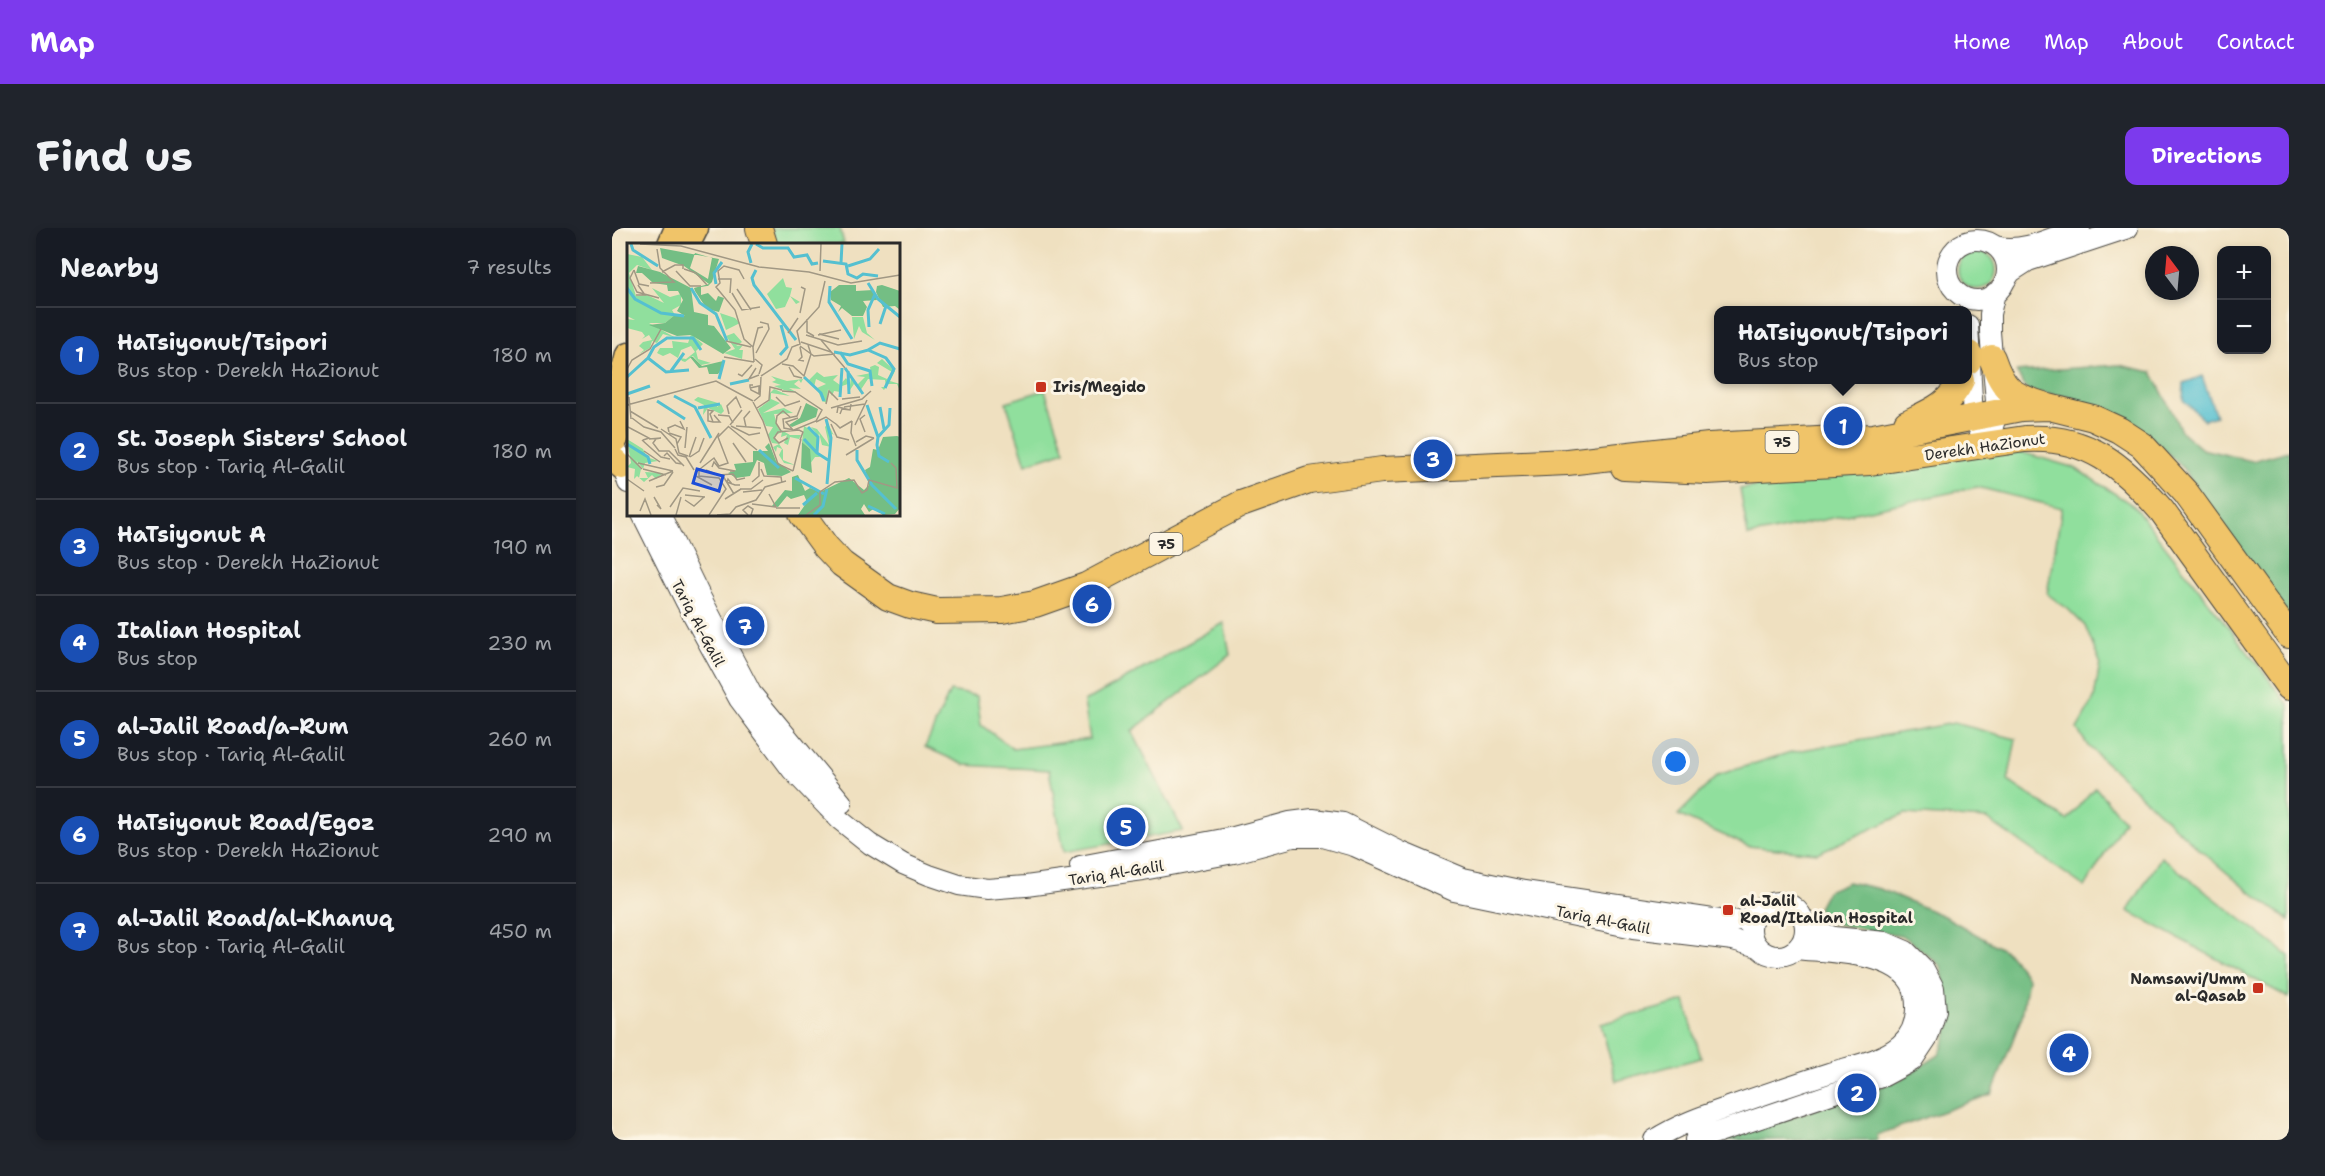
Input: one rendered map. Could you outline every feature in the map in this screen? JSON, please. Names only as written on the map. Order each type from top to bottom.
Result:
[{"type":"highway","points":[[759,228],[764,243]]},
{"type":"highway","points":[[1976,357],[1999,377],[2006,388],[2022,399],[2049,407]]},
{"type":"highway","points":[[1885,435],[1936,409],[1947,401],[1958,384]]},
{"type":"highway","name":"Derekh HaZionut","points":[[803,516],[826,547],[842,564],[888,597],[937,611],[981,611],[1022,607],[1066,594],[1086,586],[1242,504],[1309,480],[1382,470],[1567,462],[1709,446],[1885,435],[2021,408],[2049,407],[2093,418],[2119,430],[2142,445],[2186,493],[2289,635]]},
{"type":"highway","name":"Derekh HaZionut","points":[[1567,462],[1660,470],[1718,471],[1870,462],[2036,438],[2061,440],[2082,446],[2122,470],[2162,512],[2289,687]]},
{"type":"main road","points":[[670,243],[677,228]]},
{"type":"main road","points":[[688,243],[696,228]]},
{"type":"main road","points":[[619,437],[627,365]]},
{"type":"street","points":[[2080,228],[2018,248],[1996,246],[1987,241],[1972,240],[1962,243],[1952,253],[1946,270],[1952,287],[1961,302],[1966,298],[1976,300],[1986,298],[2000,287],[2011,272],[2028,261],[2128,228]]},
{"type":"street","points":[[1976,357],[2000,287],[2006,262],[1996,246]]},
{"type":"street","points":[[1972,342],[1988,444]]},
{"type":"street","name":"Tariq Al-Galil","points":[[643,516],[686,602],[739,699],[792,770],[840,820],[870,844],[903,864],[929,875],[958,885],[987,889],[1026,886],[1143,870],[1223,855],[1293,837],[1322,837],[1354,846],[1454,891],[1634,928],[1733,940],[1758,947]]},
{"type":"street","name":"Tariq Al-Galil","points":[[661,516],[704,606],[751,693],[834,795],[862,823],[908,853],[962,875],[1026,875],[1159,852],[1234,837],[1290,822],[1313,819],[1343,824],[1462,878],[1514,889],[1726,921],[1743,920],[1757,912]]},
{"type":"street","points":[[1654,1140],[1691,1120],[1776,1090],[1879,1058],[1900,1045],[1911,1032],[1917,1012],[1915,992],[1907,978],[1893,965],[1872,958],[1796,949],[1781,956],[1765,953],[1754,942],[1751,927],[1757,912],[1772,903],[1790,905],[1802,918],[1805,927],[1804,935],[1796,949]]},
{"type":"street","points":[[1695,1140],[1884,1076],[1912,1061],[1928,1037],[1936,1011],[1934,988],[1924,969],[1906,951],[1885,942],[1834,937],[1805,927]]},
{"type":"green space","points":[[772,228],[840,228],[844,243],[774,243]]},
{"type":"green space","points":[[1977,251],[1991,256],[1996,270],[1991,284],[1977,289],[1963,284],[1958,270],[1963,256]]},
{"type":"green space","points":[[2119,365],[2152,372],[2182,432],[2202,449],[2252,461],[2289,451],[2289,619],[2182,467],[2155,441],[2113,413],[2069,397],[2028,391],[2016,372]]},
{"type":"green space","points":[[1045,390],[1065,451],[1026,464],[1006,402]]},
{"type":"green space","points":[[2014,450],[2075,468],[2134,506],[2289,705],[2289,920],[2262,901],[2186,837],[2088,746],[2077,729],[2094,699],[2100,663],[2085,626],[2068,609],[2047,594],[2062,508],[1977,487],[1748,536],[1740,489]]},
{"type":"green space","points":[[1224,623],[1230,655],[1132,731],[1183,831],[1064,852],[1049,770],[965,765],[925,747],[950,691],[977,696],[981,725],[1013,749],[1090,739],[1084,702]]},
{"type":"green space","points":[[1954,723],[2016,739],[2008,781],[2067,820],[2095,787],[2124,821],[2085,887],[1987,819],[1905,814],[1817,853],[1748,846],[1678,815],[1718,775],[1791,752]]},
{"type":"green space","points":[[2161,857],[2289,956],[2289,998],[2128,911]]},
{"type":"green space","points":[[1848,882],[1880,889],[1946,917],[2007,952],[2028,978],[2022,1016],[1992,1094],[1877,1135],[1878,1140],[1725,1140],[1900,1080],[1939,1055],[1951,1024],[1941,966],[1905,937],[1831,923],[1818,908],[1827,891]]},
{"type":"green space","points":[[1685,1001],[1701,1058],[1616,1081],[1601,1024]]},
{"type":"water","points":[[2202,376],[2216,416],[2204,420],[2183,400],[2184,383]]},
{"type":"place","name":"Iris/Megido","points":[[1041,387]]},
{"type":"place","name":"HaTsiyonut/Tsipori","points":[[1843,426]]},
{"type":"place","name":"HaTsiyonut A","points":[[1433,459]]},
{"type":"place","name":"HaTsiyonut Road/Egoz","points":[[1092,604]]},
{"type":"place","name":"al-Jalil Road/al-Khanuq","points":[[745,626]]},
{"type":"place","name":"al-Jalil Road/a-Rum","points":[[1126,827]]},
{"type":"place","name":"al-Jalil Road/Italian Hospital","points":[[1728,910]]},
{"type":"place","name":"Namsawi/Umm al-Qasab","points":[[2258,988]]},
{"type":"place","name":"Italian Hospital","points":[[2069,1053]]},
{"type":"place","name":"St. Joseph Sisters' School","points":[[1857,1093]]}]
